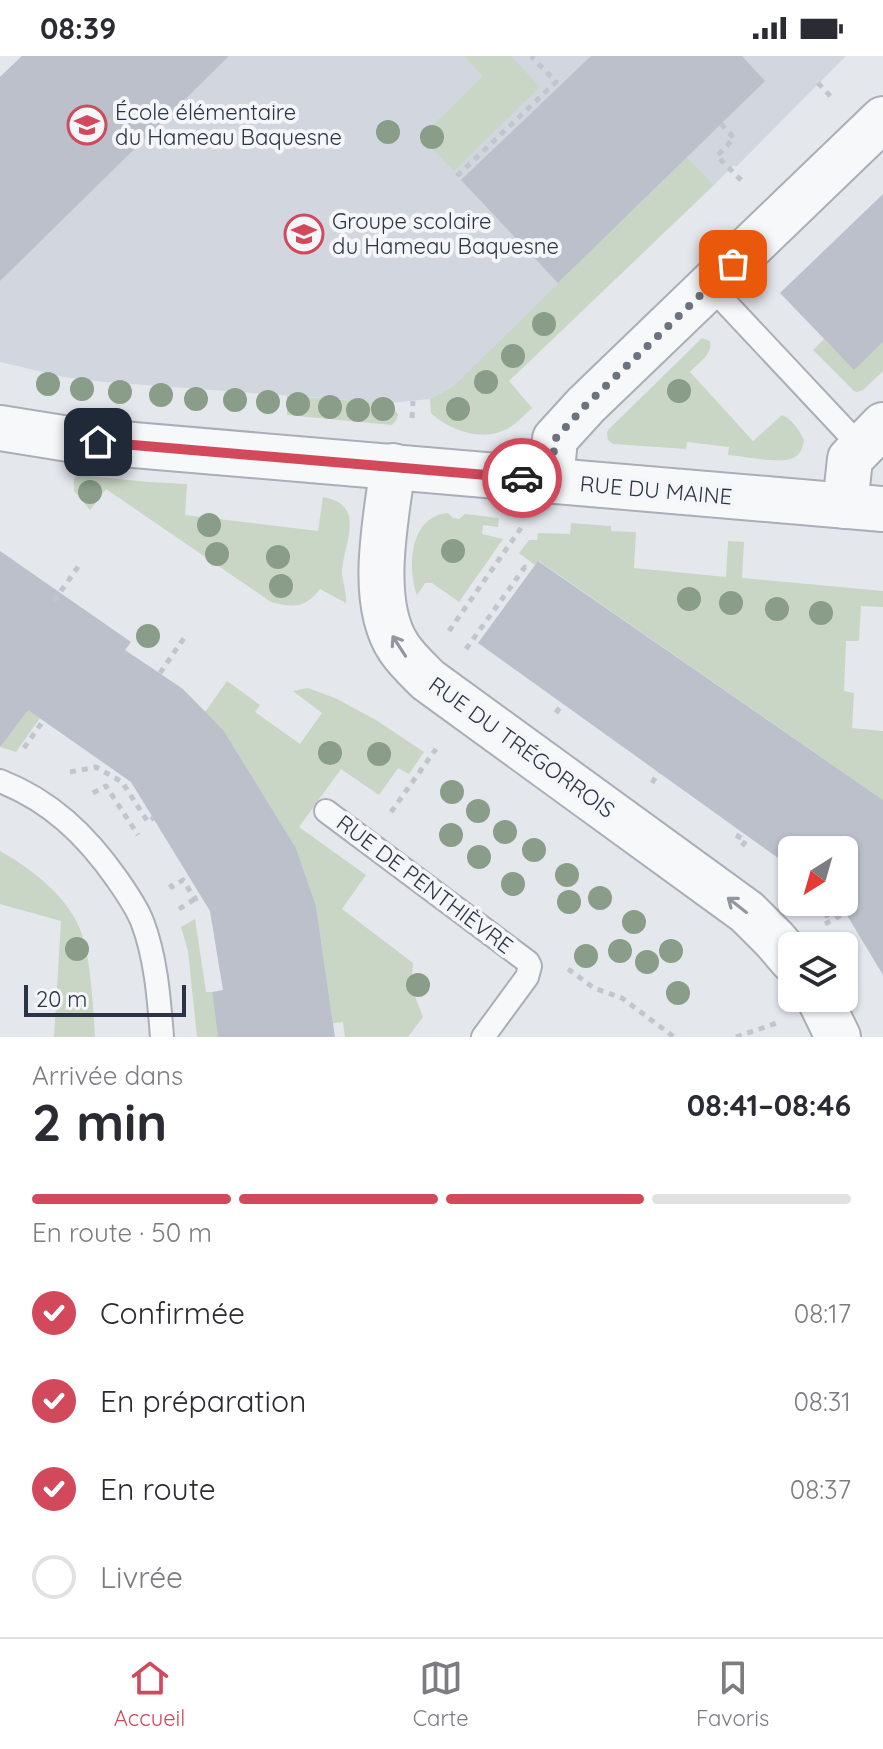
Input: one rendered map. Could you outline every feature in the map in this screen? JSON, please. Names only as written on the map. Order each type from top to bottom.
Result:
[{"type":"street","points":[[551,480],[555,439],[586,405],[883,119]]},
{"type":"street","name":"RUE DU MAINE","points":[[0,428],[75,440],[864,508]]},
{"type":"street","points":[[864,508],[850,459],[872,436]]},
{"type":"street","name":"RUE DU TRÉGORROIS","points":[[393,466],[380,580],[384,610],[399,649],[428,680],[747,912],[778,944]]},
{"type":"street","points":[[827,1012],[838,1037]]},
{"type":"lane","points":[[710,286],[872,436]]},
{"type":"lane","points":[[0,781],[47,806],[79,831],[127,893],[141,920],[150,950],[162,1037]]},
{"type":"lane","name":"RUE DE PENTHIÈVRE","points":[[326,811],[528,962],[530,971],[527,977],[483,1037]]},
{"type":"path","points":[[457,176],[556,82],[531,56]]},
{"type":"path","points":[[721,124],[734,138],[717,156],[730,169]]},
{"type":"path","points":[[449,632],[522,528],[522,519]]},
{"type":"path","points":[[54,601],[80,564]]},
{"type":"path","points":[[458,659],[525,567],[531,571]]},
{"type":"path","points":[[160,673],[184,638]]},
{"type":"path","points":[[16,759],[43,721]]},
{"type":"path","points":[[394,807],[430,757]]},
{"type":"path","points":[[67,772],[98,764],[122,782],[148,822],[153,818]]},
{"type":"path","points":[[734,838],[739,830]]},
{"type":"path","points":[[594,988],[622,998],[674,1037]]},
{"type":"shaded area","name":"Groupe scolaire du Hameau Baquesne","points":[[22,56],[846,56],[736,167],[734,165],[714,185],[687,157],[452,387],[430,399],[389,403],[105,382],[64,377],[0,362],[0,77]]},
{"type":"green space","points":[[464,56],[511,56],[540,87],[454,171],[421,137],[483,76]]},
{"type":"green space","points":[[687,157],[714,185],[509,381],[532,408],[506,429],[484,435],[464,432],[431,413],[430,399],[452,387]]},
{"type":"green space","points":[[702,338],[710,341],[709,350],[690,372],[753,441],[782,415],[789,419],[804,440],[797,455],[782,460],[763,459],[728,455],[729,447],[687,442],[686,449],[613,444],[608,440],[608,430]]},
{"type":"green space","points":[[824,339],[854,369],[883,342],[883,371],[863,390],[854,391],[813,350]]},
{"type":"green space","points":[[287,396],[389,403],[398,414],[392,425],[287,415]]},
{"type":"green space","points":[[79,475],[187,484],[185,515],[318,531],[323,497],[337,501],[345,508],[350,526],[342,571],[346,603],[320,589],[310,600],[298,605],[271,602],[106,489],[90,510],[74,491],[74,478]]},
{"type":"green space","points":[[448,513],[459,519],[465,514],[499,518],[498,527],[483,525],[482,534],[503,539],[459,602],[432,583],[425,583],[417,595],[412,570],[414,544],[419,533],[435,516]]},
{"type":"green space","points":[[571,523],[611,526],[611,531],[636,532],[634,568],[726,577],[728,541],[744,542],[742,578],[883,591],[883,607],[861,606],[859,641],[846,641],[844,691],[854,693],[852,728],[883,731],[883,800],[539,561],[535,565],[519,553],[529,540],[537,540],[538,533],[570,534]]},
{"type":"green space","points":[[227,681],[260,705],[255,712],[300,744],[322,713],[293,691],[308,688],[335,698],[376,720],[424,752],[409,774],[398,768],[379,795],[341,769],[299,827],[366,875],[342,909],[413,963],[411,986],[423,1017],[408,1037],[345,1037],[343,1022],[333,1023],[316,906],[296,848],[224,731],[205,712]]},
{"type":"green space","points":[[0,703],[28,710],[40,718],[16,752],[0,747]]},
{"type":"green space","points":[[0,851],[46,883],[73,915],[86,951],[95,1037],[54,1037],[61,921],[0,904]]},
{"type":"green space","points":[[195,919],[206,992],[212,992],[218,1037],[197,1037],[188,951],[181,927]]},
{"type":"building","points":[[22,56],[229,56],[0,281],[0,77]]},
{"type":"building","points":[[591,56],[742,56],[765,81],[558,283],[461,180]]},
{"type":"building","points":[[883,194],[883,342],[854,370],[780,293]]},
{"type":"building","points":[[0,551],[131,642],[125,650],[183,689],[224,731],[296,848],[316,906],[335,1037],[218,1037],[212,992],[223,990],[210,911],[131,782],[28,710],[0,747]]},
{"type":"building","points":[[538,561],[883,800],[883,975],[847,916],[858,916],[858,836],[778,836],[778,858],[478,643]]},
{"type":"way so far","points":[[522,478],[551,480],[555,439],[586,405],[733,264]]},
{"type":"place","name":"École élémentaire du Hameau Baquesne","points":[[87,125]]},
{"type":"place","name":"Groupe scolaire du Hameau Baquesne","points":[[304,234]]},
{"type":"route","points":[[98,442],[522,478]]}]
